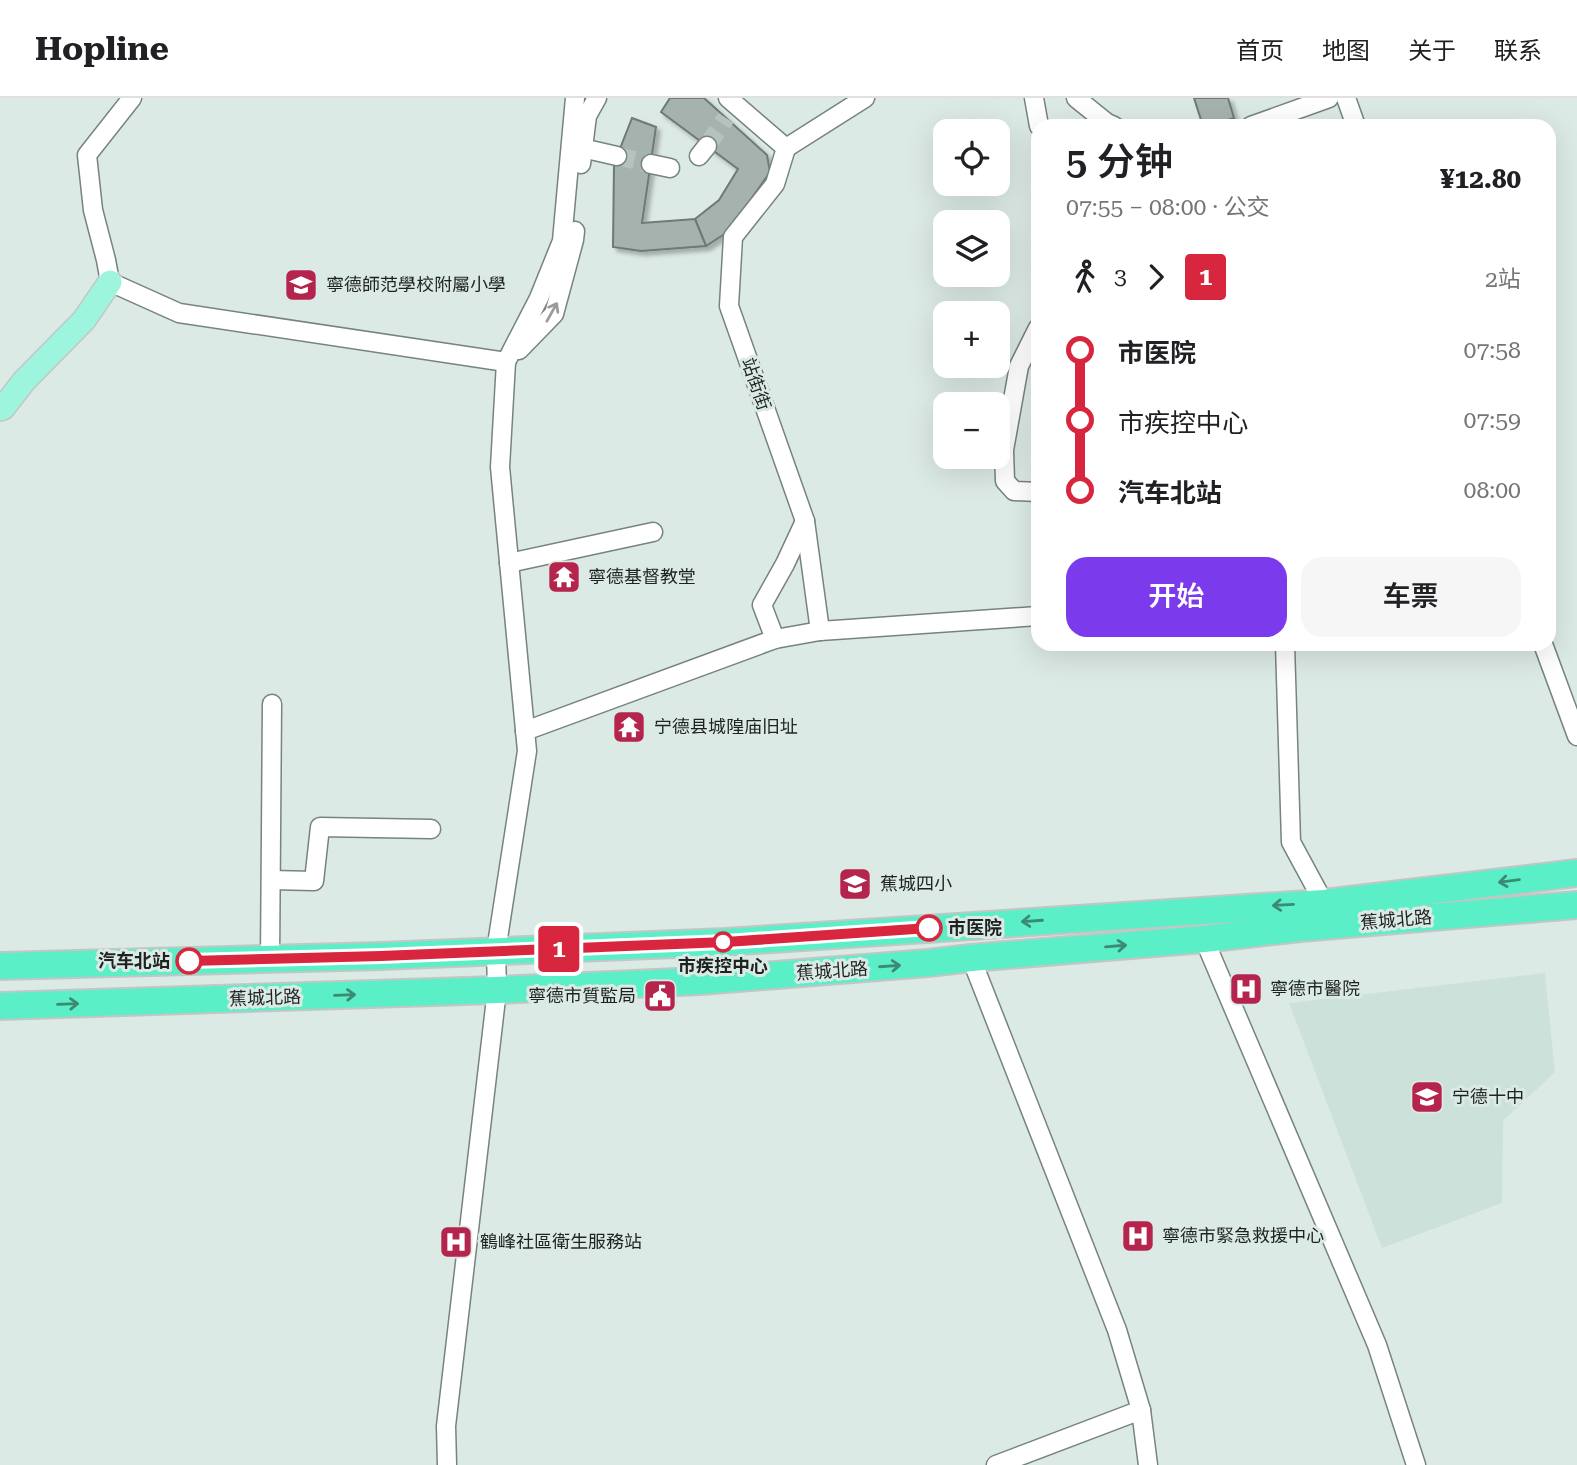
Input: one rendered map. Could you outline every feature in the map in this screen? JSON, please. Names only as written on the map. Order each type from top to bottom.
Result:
[{"type":"highway","name":"蕉城北路","points":[[0,967],[726,942],[1324,903],[1577,873]]},
{"type":"highway","name":"蕉城北路","points":[[0,1006],[700,981],[1577,905]]},
{"type":"main road","points":[[0,409],[84,320],[110,282]]},
{"type":"street","points":[[132,98],[87,155],[93,210],[110,282],[179,313],[506,362]]},
{"type":"street","points":[[447,1465],[446,1426],[497,990],[496,951],[527,751],[500,467],[506,362],[539,298],[562,241],[575,98]]},
{"type":"street","points":[[506,362],[554,314],[574,240],[587,116],[597,98]]},
{"type":"street","points":[[730,107],[786,148],[865,98]]},
{"type":"street","points":[[1034,98],[1038,119]]},
{"type":"street","points":[[1076,98],[1102,119]]},
{"type":"street","points":[[1270,119],[1329,98]]},
{"type":"street","points":[[1346,98],[1354,119]]},
{"type":"street","points":[[582,148],[617,156]]},
{"type":"street","name":"站街街","points":[[786,148],[775,184],[733,237],[729,306],[805,521],[820,631]]},
{"type":"street","points":[[651,164],[670,168]]},
{"type":"street","points":[[1031,342],[1019,366],[1004,450],[1005,481],[1014,491],[1031,492]]},
{"type":"street","points":[[775,639],[762,605],[805,521]]},
{"type":"street","points":[[509,563],[653,532]]},
{"type":"street","points":[[525,731],[775,639],[820,631],[1031,616]]},
{"type":"street","points":[[1285,651],[1291,842],[1324,903]]},
{"type":"street","points":[[1546,651],[1577,736]]},
{"type":"street","points":[[270,959],[272,704]]},
{"type":"street","points":[[271,880],[314,881],[320,827],[431,829]]},
{"type":"street","points":[[1204,939],[1377,1345],[1416,1465]]},
{"type":"street","points":[[971,958],[1118,1330],[1141,1410],[1148,1465]]},
{"type":"street","points":[[996,1465],[1141,1410]]},
{"type":"shaded area","name":"宁德十中","points":[[1545,973],[1555,1072],[1503,1121],[1502,1203],[1382,1248],[1289,1003]]},
{"type":"building","points":[[670,98],[704,98],[767,155],[770,172],[729,231],[706,246],[695,219],[719,200],[738,169],[661,112]]},
{"type":"building","points":[[1194,98],[1228,98],[1234,118],[1201,119]]},
{"type":"building","points":[[632,118],[656,127],[642,223],[695,219],[706,246],[641,251],[613,247],[614,164]]},
{"type":"tunnel","points":[[707,146],[726,118]]},
{"type":"tunnel","points":[[617,156],[651,164]]},
{"type":"bus line","name":"1","points":[[189,961],[726,942],[929,928]]},
{"type":"place","name":"寧德師范學校附屬小學","points":[[301,285]]},
{"type":"place","name":"寧德基督教堂","points":[[564,577]]},
{"type":"place","name":"宁德县城隍庙旧址","points":[[629,727]]},
{"type":"place","name":"蕉城四小","points":[[855,884]]},
{"type":"place","name":"市医院","points":[[929,928]]},
{"type":"place","name":"市疾控中心","points":[[723,942]]},
{"type":"place","name":"汽车北站","points":[[189,961]]},
{"type":"place","name":"寧德市醫院","points":[[1246,989]]},
{"type":"place","name":"寧德市質監局","points":[[660,996]]},
{"type":"place","name":"宁德十中","points":[[1427,1097]]},
{"type":"place","name":"寧德市緊急救援中心","points":[[1138,1236]]},
{"type":"place","name":"鶴峰社區衛生服務站","points":[[456,1242]]}]
